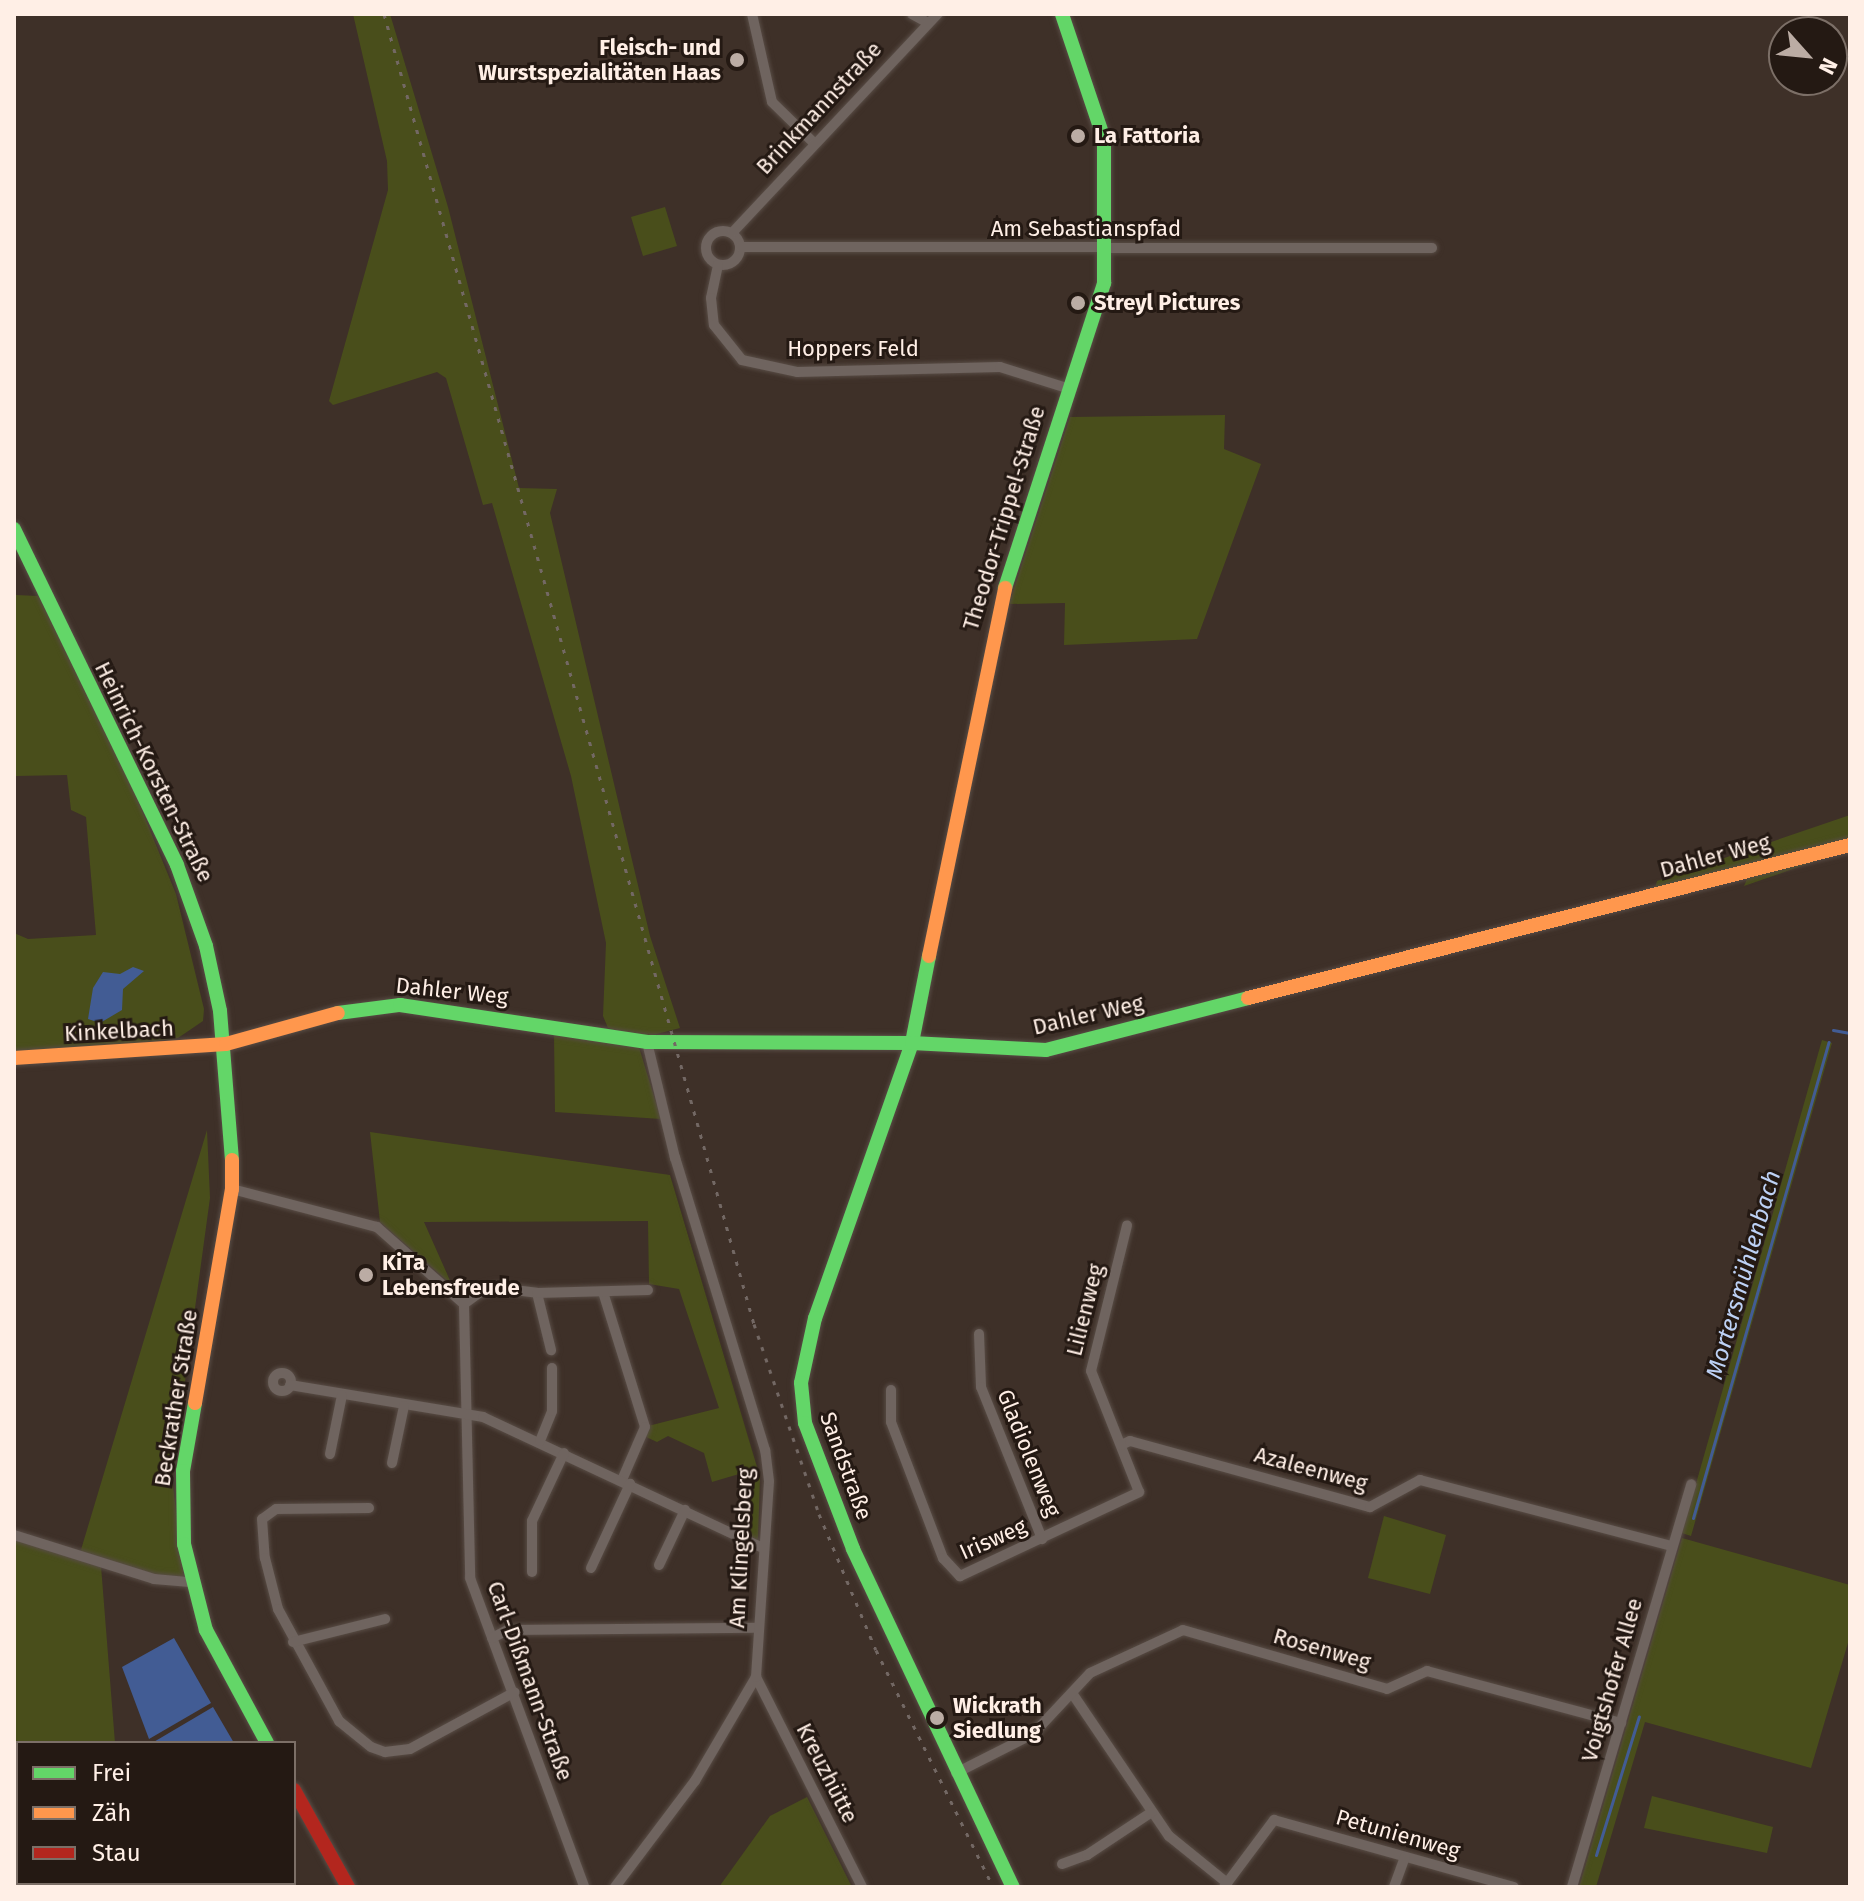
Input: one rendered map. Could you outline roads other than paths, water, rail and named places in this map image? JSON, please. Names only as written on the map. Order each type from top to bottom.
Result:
[{"type":"street","points":[[752,14],[772,102],[813,142]]},
{"type":"street","points":[[912,14],[928,23]]},
{"type":"street","name":"Brinkmannstraße","points":[[732,233],[813,142],[938,14]]},
{"type":"street","name":"Theodor-Trippel-Straße","points":[[912,1043],[997,612],[1067,388],[1097,311],[1107,249],[1104,139],[1062,14]]},
{"type":"street","points":[[720,230],[732,233],[741,247],[734,262],[718,265],[707,255],[707,241],[720,230]]},
{"type":"street","name":"Am Sebastianspfad","points":[[741,247],[1432,248]]},
{"type":"street","name":"Hoppers Feld","points":[[718,265],[711,298],[714,325],[742,360],[797,372],[1000,367],[1067,388]]},
{"type":"street","name":"Heinrich-Korsten-Straße","points":[[14,529],[177,865],[206,946],[226,1044]]},
{"type":"street","name":"Dahler Weg","points":[[226,1044],[362,1006],[400,1005],[647,1042],[912,1043],[1046,1050],[1850,845]]},
{"type":"street","name":"Am Klingelsberg","points":[[615,1887],[695,1781],[756,1677],[769,1481],[765,1450],[675,1158],[647,1042]]},
{"type":"street","name":"Sandstraße","points":[[912,1043],[815,1318],[801,1395],[805,1423],[853,1549],[956,1773],[1013,1887]]},
{"type":"street","name":"Kinkelbach","points":[[14,1058],[149,1053],[226,1044]]},
{"type":"street","name":"Beckrather Straße","points":[[226,1044],[232,1189],[183,1471],[190,1582],[229,1678],[266,1741]]},
{"type":"street","points":[[232,1189],[377,1227],[464,1304],[482,1291],[648,1290]]},
{"type":"street","name":"Lilienweg","points":[[1127,1225],[1091,1371],[1139,1492]]},
{"type":"street","points":[[591,1568],[645,1427],[603,1292]]},
{"type":"street","points":[[537,1293],[551,1350]]},
{"type":"street","name":"Carl-Dißmann-Straße","points":[[464,1304],[470,1578],[515,1692],[584,1887]]},
{"type":"street","name":"Gladiolenweg","points":[[979,1334],[981,1387],[1042,1539]]},
{"type":"street","points":[[540,1441],[552,1411],[552,1368]]},
{"type":"street","points":[[290,1385],[404,1406],[466,1412],[540,1441],[763,1548]]},
{"type":"street","name":"Irisweg","points":[[891,1390],[891,1422],[950,1568],[960,1576],[1139,1492]]},
{"type":"street","points":[[330,1454],[342,1395]]},
{"type":"street","points":[[392,1463],[404,1406]]},
{"type":"street","name":"Azaleenweg","points":[[1121,1445],[1130,1441],[1370,1507],[1420,1480],[1672,1546]]},
{"type":"street","points":[[532,1572],[532,1521],[564,1453]]},
{"type":"street","name":"Voigtshofer Allee","points":[[1572,1887],[1691,1484]]},
{"type":"street","points":[[369,1508],[276,1509],[262,1519],[265,1558],[293,1642],[339,1721],[358,1741],[385,1752],[410,1749],[515,1692]]},
{"type":"street","points":[[659,1565],[685,1510]]},
{"type":"street","points":[[14,1535],[154,1579],[190,1582]]},
{"type":"street","points":[[293,1642],[385,1619]]},
{"type":"street","points":[[492,1638],[508,1630],[757,1628]]},
{"type":"street","name":"Rosenweg","points":[[1072,1693],[1090,1673],[1183,1630],[1387,1689],[1427,1671],[1621,1723]]},
{"type":"street","name":"Kreuzhütte","points":[[756,1677],[862,1887]]},
{"type":"street","points":[[956,1773],[1033,1734],[1072,1693],[1125,1765],[1169,1836],[1226,1885]]},
{"type":"street","points":[[296,1794],[348,1887]]},
{"type":"street","points":[[1062,1864],[1087,1855],[1152,1812]]},
{"type":"street","name":"Petunienweg","points":[[1226,1885],[1271,1820],[1514,1887]]},
{"type":"street","points":[[1394,1887],[1405,1857]]},
{"type":"water","points":[[133,967],[144,971],[123,989],[122,1010],[100,1023],[88,1019],[93,988],[103,972],[120,974]]},
{"type":"water","points":[[174,1638],[211,1703],[149,1739],[122,1667]]},
{"type":"water","points":[[213,1707],[233,1741],[155,1741]]},
{"type":"waterway","name":"Mortersmühlenbach","points":[[1833,1030],[1850,1033]]},
{"type":"waterway","name":"Mortersmühlenbach","points":[[1693,1518],[1829,1042]]},
{"type":"waterway","name":"Mortersmühlenbach","points":[[1596,1855],[1639,1716]]},
{"type":"railway","points":[[384,14],[754,1324],[819,1514],[876,1650],[993,1887]]},
{"type":"place","name":"Fleisch- und Wurstspezialitäten Haas","points":[[737,60]]},
{"type":"place","name":"La Fattoria","points":[[1078,136]]},
{"type":"place","name":"Streyl Pictures","points":[[1078,303]]},
{"type":"place","name":"KiTa Lebensfreude","points":[[366,1275]]},
{"type":"place","name":"Wickrath Siedlung","points":[[937,1718]]}]
